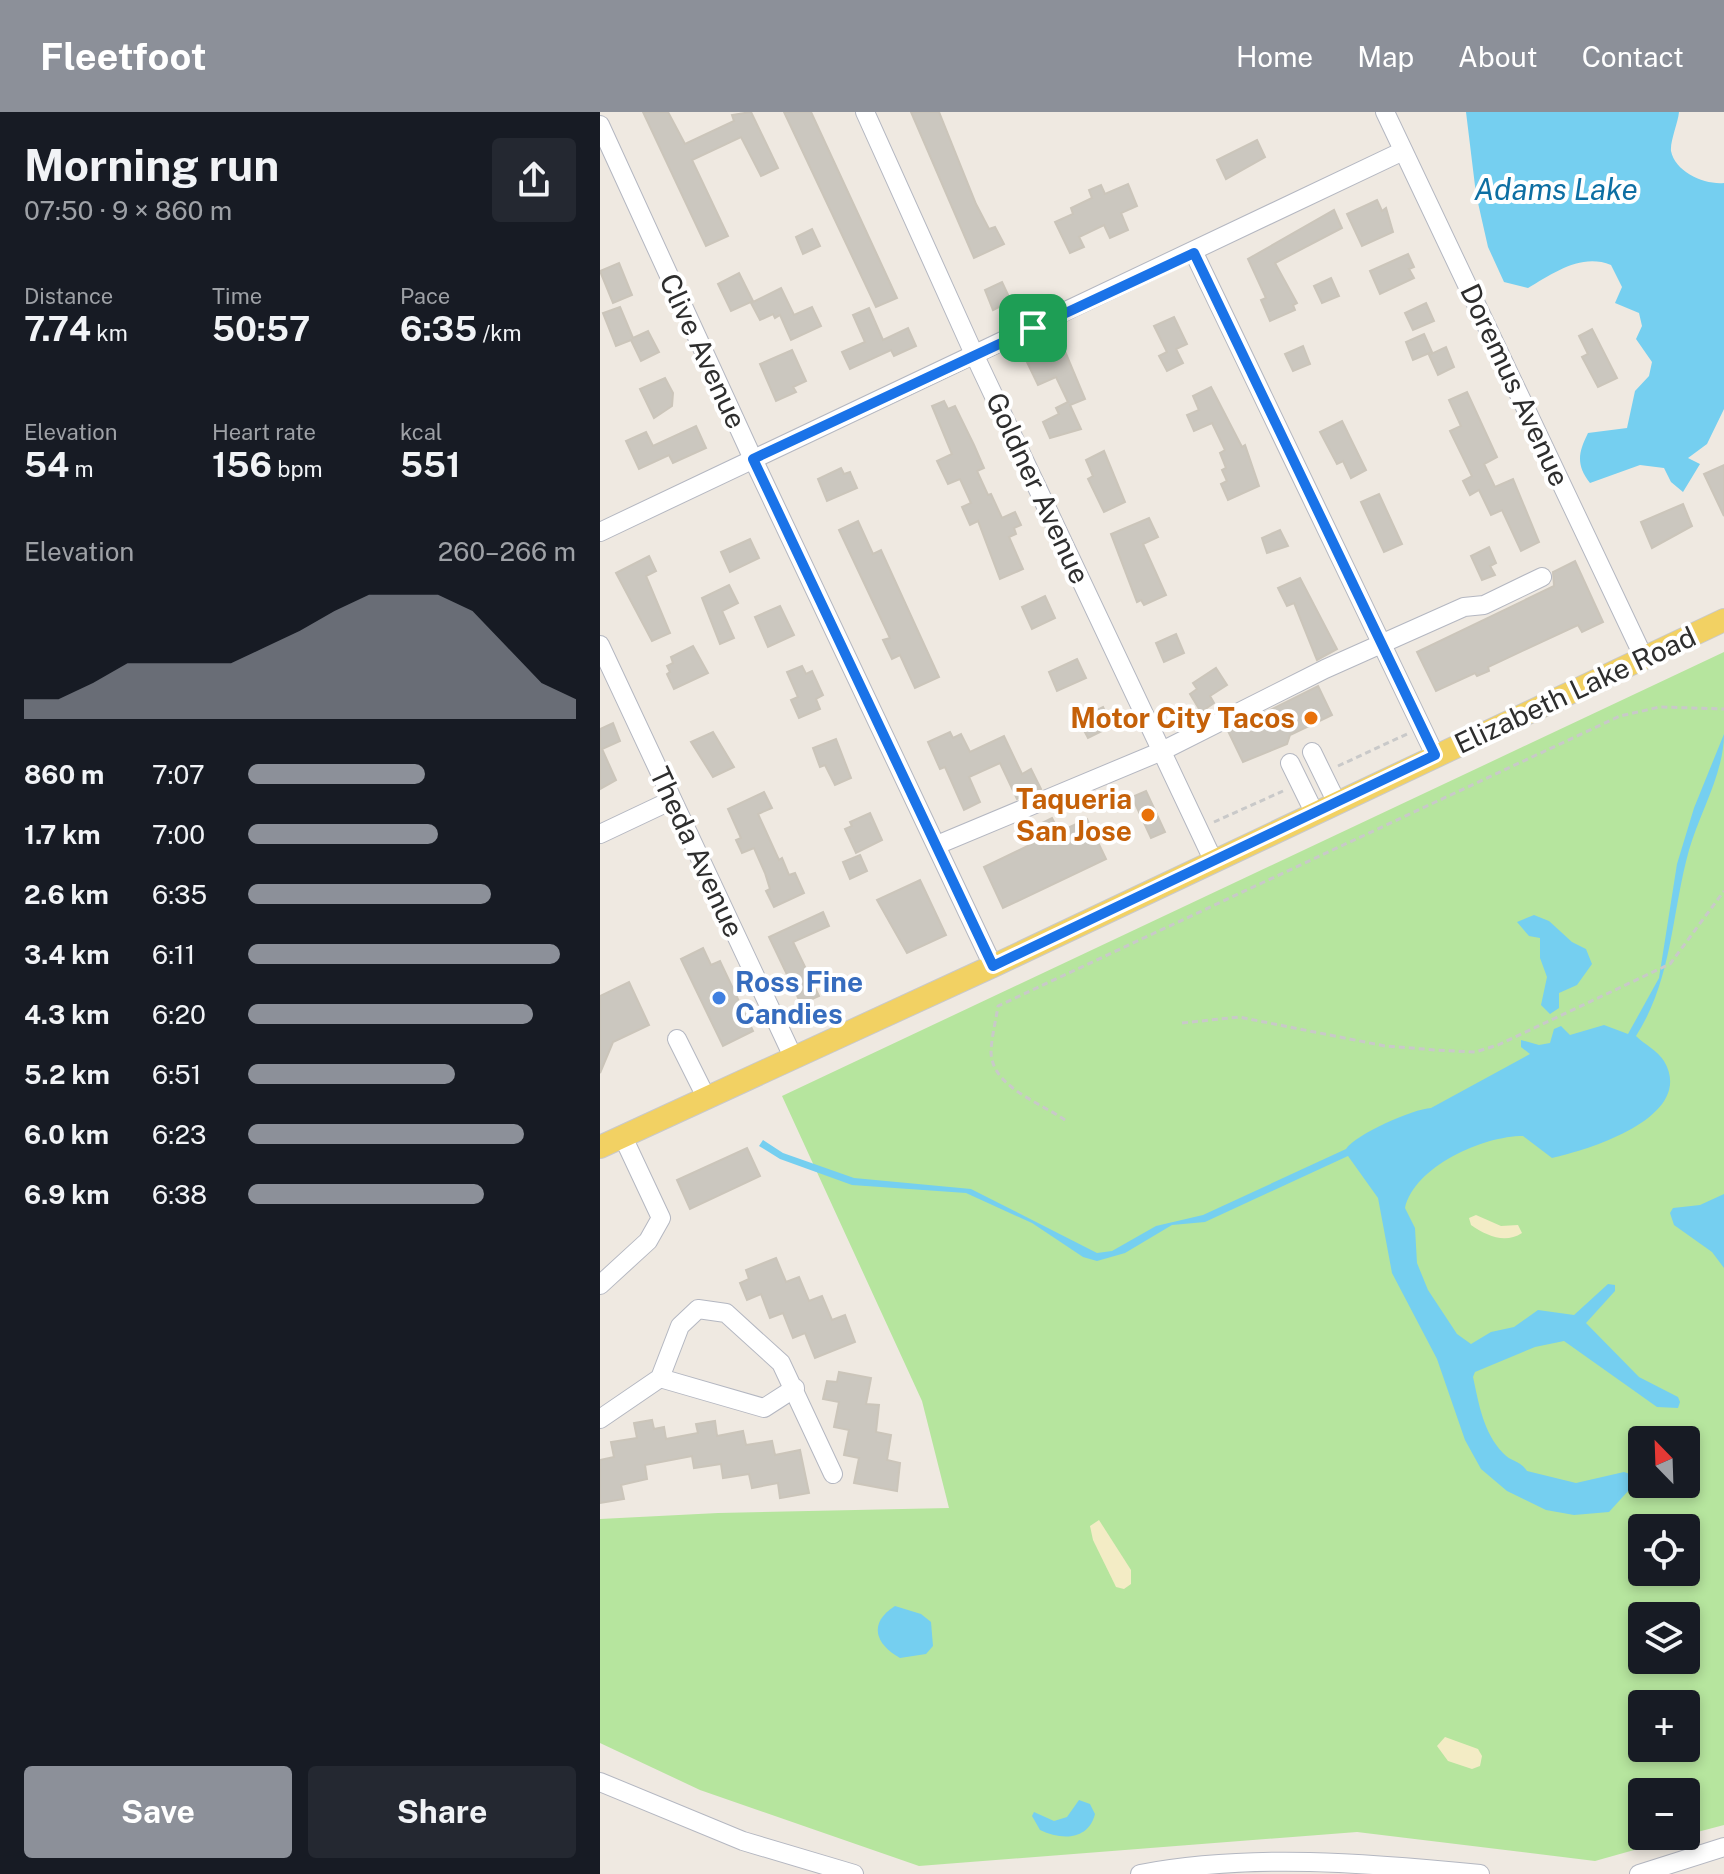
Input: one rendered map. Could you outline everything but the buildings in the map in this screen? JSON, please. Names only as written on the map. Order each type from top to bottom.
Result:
[{"type":"main road","name":"Elizabeth Lake Road","points":[[600,1147],[993,966],[1724,620]]},
{"type":"street","name":"Goldner Avenue","points":[[865,112],[974,354],[1214,862]]},
{"type":"street","name":"Doremus Avenue","points":[[1385,112],[1644,658]]},
{"type":"street","name":"Clive Avenue","points":[[600,125],[753,459],[993,966]]},
{"type":"street","points":[[600,532],[1194,253],[1403,151]]},
{"type":"street","points":[[1194,253],[1435,755]]},
{"type":"street","points":[[937,845],[1162,751],[1325,669],[1464,607],[1484,605],[1542,577]]},
{"type":"street","name":"Theda Avenue","points":[[600,645],[794,1059]]},
{"type":"street","points":[[1312,752],[1337,803]]},
{"type":"street","points":[[1290,763],[1315,814]]},
{"type":"street","points":[[600,834],[672,800]]},
{"type":"street","points":[[677,1039],[707,1099]]},
{"type":"street","points":[[600,1285],[648,1241],[661,1218],[623,1137]]},
{"type":"street","points":[[600,1419],[660,1378],[680,1326],[698,1309],[726,1313],[781,1363],[833,1474]]},
{"type":"street","points":[[660,1378],[764,1408],[795,1388]]},
{"type":"street","points":[[600,1782],[743,1841],[854,1874]]},
{"type":"street","points":[[1639,1874],[1724,1847]]},
{"type":"street","points":[[1140,1874],[1184,1866],[1305,1862],[1480,1874]]},
{"type":"path","points":[[1065,1120],[1007,1082],[994,1068],[991,1050],[998,1006],[1620,716],[1660,707],[1724,709]]},
{"type":"path","points":[[1182,1023],[1239,1017],[1385,1046],[1475,1052],[1498,1045],[1670,964],[1724,891]]},
{"type":"green space","points":[[1724,652],[1724,1825],[1700,1831],[1700,1778],[1628,1778],[1628,1850],[1634,1850],[1595,1861],[1357,1832],[919,1866],[700,1790],[600,1743],[600,1519],[949,1508],[922,1401],[782,1096]]},
{"type":"sand","points":[[1476,1215],[1501,1226],[1518,1225],[1522,1233],[1509,1238],[1490,1235],[1471,1225],[1469,1218]]},
{"type":"sand","points":[[1099,1520],[1131,1570],[1131,1584],[1124,1589],[1116,1587],[1093,1540],[1090,1526]]},
{"type":"sand","points":[[1445,1737],[1478,1749],[1482,1756],[1480,1766],[1472,1769],[1448,1761],[1437,1746]]},
{"type":"water","name":"Adams Lake","points":[[1466,112],[1679,112],[1671,147],[1678,165],[1692,176],[1708,182],[1724,183],[1724,409],[1707,444],[1688,458],[1700,464],[1683,492],[1671,482],[1664,468],[1640,465],[1590,483],[1585,477],[1580,459],[1588,433],[1627,428],[1635,391],[1649,376],[1652,362],[1636,339],[1642,326],[1639,313],[1615,303],[1622,287],[1611,265],[1600,262],[1568,266],[1528,288],[1504,282],[1488,247],[1476,194]]},
{"type":"water","points":[[1724,734],[1716,778],[1689,850],[1664,969],[1648,1014],[1636,1036],[1664,1061],[1670,1081],[1665,1099],[1653,1114],[1634,1128],[1612,1139],[1552,1158],[1523,1136],[1489,1141],[1471,1148],[1453,1156],[1422,1179],[1411,1193],[1405,1208],[1415,1228],[1417,1263],[1428,1290],[1457,1334],[1471,1344],[1491,1332],[1514,1327],[1538,1310],[1574,1315],[1608,1284],[1615,1285],[1615,1291],[1586,1323],[1639,1377],[1678,1397],[1678,1408],[1657,1407],[1564,1341],[1535,1347],[1475,1372],[1473,1377],[1483,1417],[1496,1445],[1527,1471],[1576,1483],[1628,1473],[1628,1491],[1609,1512],[1574,1515],[1546,1510],[1507,1491],[1481,1469],[1465,1440],[1437,1359],[1392,1273],[1378,1198],[1348,1156],[1205,1222],[1172,1225],[1125,1253],[1097,1261],[1083,1257],[1032,1223],[966,1193],[852,1185],[780,1159],[759,1146],[763,1140],[783,1153],[854,1178],[971,1189],[1097,1253],[1112,1251],[1156,1226],[1203,1215],[1346,1149],[1361,1136],[1386,1123],[1431,1108],[1530,1054],[1521,1047],[1521,1040],[1539,1045],[1550,1043],[1554,1029],[1561,1026],[1570,1035],[1604,1025],[1628,1034],[1659,978],[1677,864],[1694,808]]},
{"type":"water","points":[[1534,915],[1549,921],[1572,942],[1586,949],[1592,964],[1577,985],[1559,993],[1559,1008],[1550,1014],[1541,1005],[1547,977],[1540,958],[1540,938],[1529,936],[1517,922]]},
{"type":"water","points":[[1724,1194],[1724,1268],[1712,1252],[1674,1225],[1670,1213],[1673,1208],[1700,1205]]},
{"type":"water","points":[[895,1606],[921,1614],[931,1622],[933,1646],[926,1654],[900,1658],[880,1640],[878,1626],[881,1619]]},
{"type":"water","points":[[1079,1800],[1090,1804],[1095,1814],[1080,1834],[1056,1836],[1040,1830],[1032,1816],[1034,1812],[1054,1821],[1067,1817]]},
{"type":"place","name":"Motor City Tacos","points":[[1311,718]]},
{"type":"place","name":"Taqueria San Jose","points":[[1148,815]]},
{"type":"place","name":"Ross Fine Candies","points":[[719,998]]},
{"type":"route","points":[[1194,253],[1237,336],[1435,755],[993,966],[753,459],[1033,328],[1194,253]]}]
